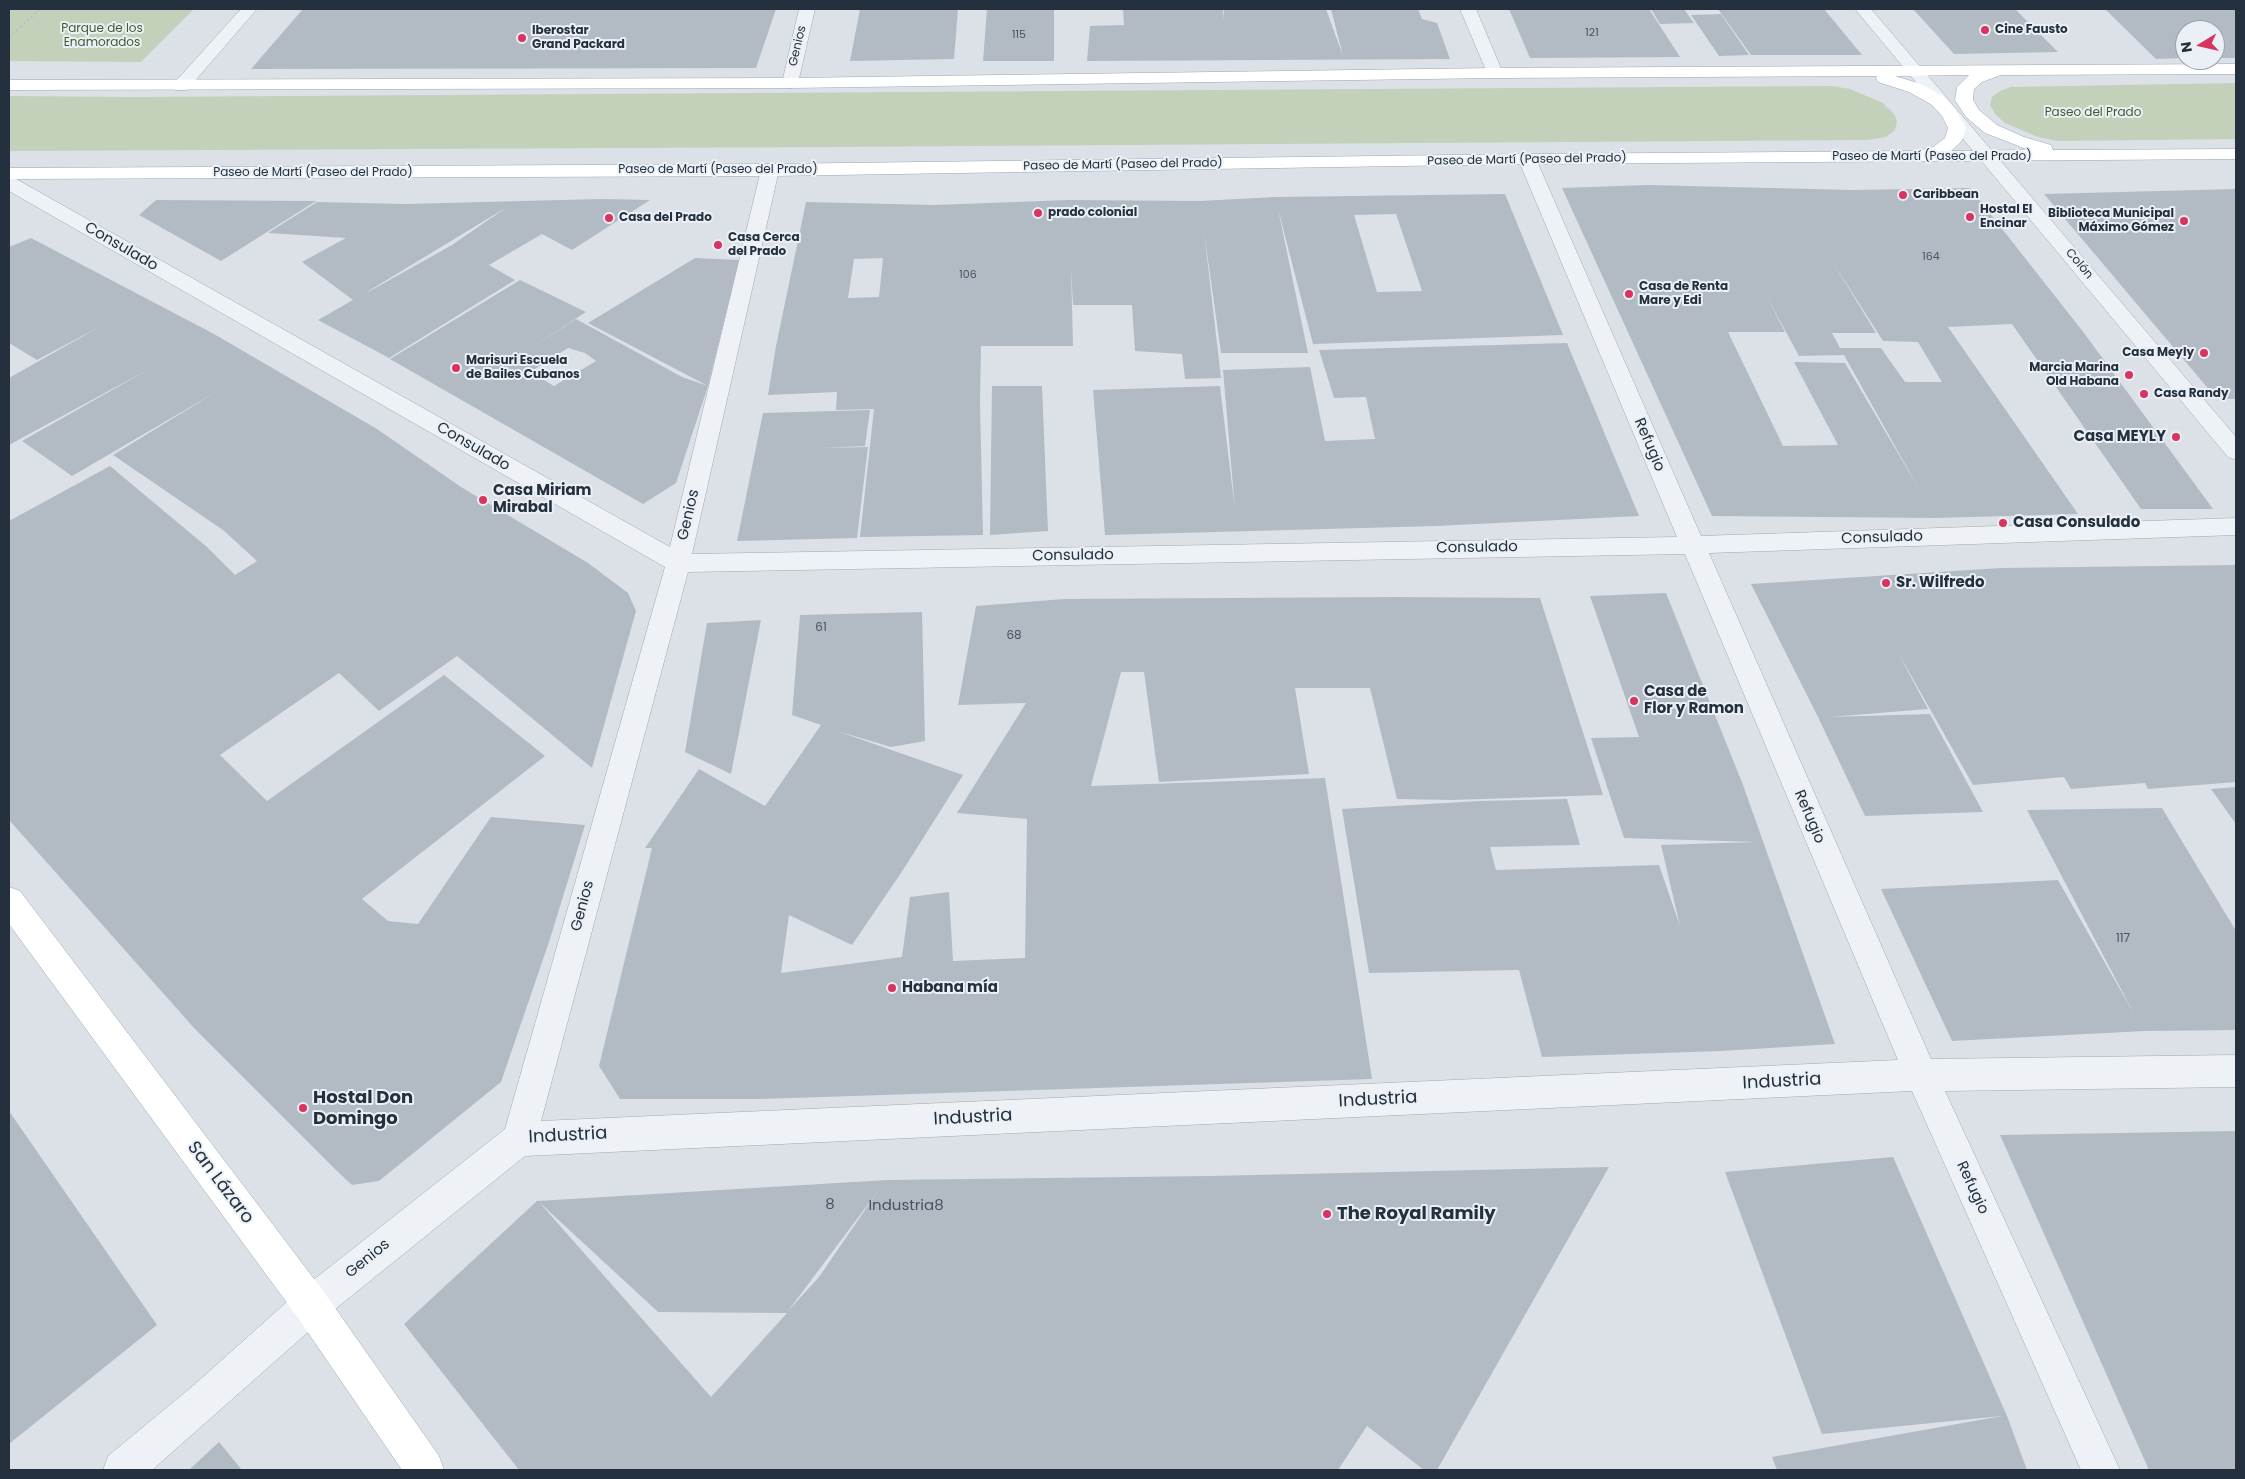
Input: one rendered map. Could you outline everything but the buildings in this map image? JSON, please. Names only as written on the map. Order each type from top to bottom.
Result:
[{"type":"main road","points":[[9,85],[790,84],[1495,74],[2236,69]]},
{"type":"main road","points":[[2017,70],[1994,72],[1976,78],[1966,87],[1964,100],[1972,114],[1991,129],[2018,141],[2048,150],[2079,155]]},
{"type":"main road","points":[[1839,72],[1866,74],[1893,80],[1915,88],[1938,101],[1950,114],[1957,128],[1953,141],[1939,151],[1917,157]]},
{"type":"main road","name":"Paseo de Martí (Paseo del Prado)","points":[[9,174],[770,170],[1527,160],[2236,154]]},
{"type":"main road","name":"San Lázaro","points":[[9,900],[311,1305],[425,1470]]},
{"type":"street","points":[[180,86],[249,9]]},
{"type":"street","name":"Genios","points":[[790,84],[806,9]]},
{"type":"street","points":[[1468,9],[1495,74]]},
{"type":"street","name":"Colón","points":[[1862,9],[1950,114],[1989,157],[2236,452]]},
{"type":"street","name":"Refugio","points":[[1527,160],[1921,1075],[2101,1470]]},
{"type":"street","name":"Genios","points":[[122,1470],[207,1398],[311,1305],[519,1139],[678,563],[770,170]]},
{"type":"street","name":"Consulado","points":[[9,183],[678,563],[1692,545],[2236,526]]},
{"type":"street","name":"Industria","points":[[519,1139],[1921,1075],[2236,1071]]},
{"type":"path","points":[[34,9],[47,9]]},
{"type":"path","points":[[9,38],[40,9]]},
{"type":"green space","name":"Parque de los Enamorados","points":[[9,9],[194,9],[141,62],[9,61]]},
{"type":"green space","name":"Paseo del Prado","points":[[2236,83],[2236,139],[2058,141],[2038,137],[2005,123],[1995,114],[1990,105],[1992,97],[2000,91],[2011,87]]},
{"type":"green space","points":[[1832,86],[1850,89],[1883,103],[1894,114],[1897,121],[1895,130],[1886,137],[1868,140],[9,151],[9,96],[132,97]]},
{"type":"place","name":"Cine Fausto","points":[[1985,30]]},
{"type":"place","name":"Iberostar Grand Packard","points":[[522,38]]},
{"type":"place","name":"Caribbean","points":[[1903,195]]},
{"type":"place","name":"prado colonial","points":[[1038,213]]},
{"type":"place","name":"Hostal El Encinar","points":[[1970,217]]},
{"type":"place","name":"Casa del Prado","points":[[609,218]]},
{"type":"place","name":"Biblioteca Municipal Máximo Gómez","points":[[2184,221]]},
{"type":"place","name":"Casa Cerca del Prado","points":[[718,245]]},
{"type":"place","name":"Casa de Renta Mare y Edi","points":[[1629,294]]},
{"type":"place","name":"Casa Meyly","points":[[2204,353]]},
{"type":"place","name":"Marisuri Escuela de Bailes Cubanos","points":[[456,368]]},
{"type":"place","name":"Marcia Marina Old Habana","points":[[2129,375]]},
{"type":"place","name":"Casa Randy","points":[[2144,394]]},
{"type":"place","name":"Casa MEYLY","points":[[2176,437]]},
{"type":"place","name":"Casa Miriam Mirabal","points":[[483,500]]},
{"type":"place","name":"Casa Consulado","points":[[2003,523]]},
{"type":"place","name":"Sr. Wilfredo","points":[[1886,583]]},
{"type":"place","name":"Casa de Flor y Ramon","points":[[1634,701]]},
{"type":"place","name":"Habana mía","points":[[892,988]]},
{"type":"place","name":"Hostal Don Domingo","points":[[303,1108]]},
{"type":"place","name":"The Royal Ramily","points":[[1327,1214]]}]
